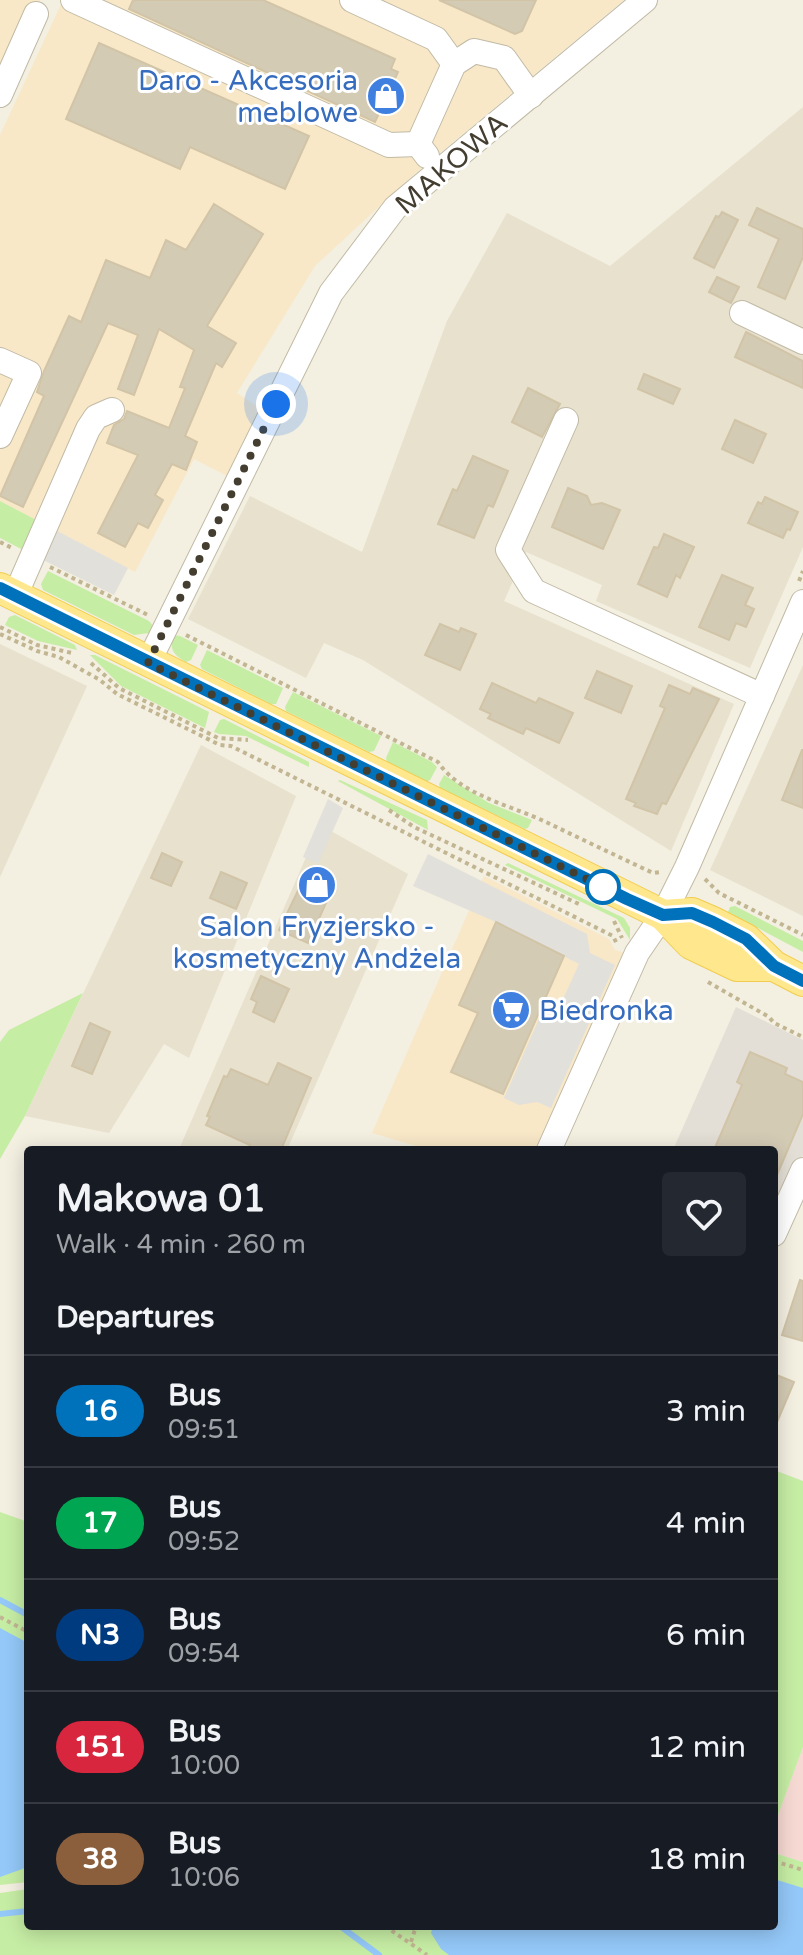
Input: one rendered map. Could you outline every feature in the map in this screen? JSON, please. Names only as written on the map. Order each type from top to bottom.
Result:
[{"type":"main road","points":[[8,592],[663,915],[692,913],[713,922],[746,939],[774,966],[803,981]]},
{"type":"street","points":[[73,0],[389,145],[418,144]]},
{"type":"street","points":[[352,0],[436,39],[454,64]]},
{"type":"street","name":"MAKOWA","points":[[148,663],[331,293],[395,208],[645,0]]},
{"type":"street","points":[[0,95],[36,14]]},
{"type":"street","points":[[418,144],[454,64],[474,51],[504,58],[531,96]]},
{"type":"street","points":[[418,144],[438,171]]},
{"type":"street","points":[[742,313],[803,342]]},
{"type":"street","points":[[0,360],[29,373],[0,436]]},
{"type":"street","points":[[8,592],[32,558],[44,524],[88,429],[96,417],[112,410]]},
{"type":"street","points":[[566,420],[508,550],[534,591],[762,696]]},
{"type":"street","points":[[551,1146],[639,951],[663,915],[687,867],[800,615]]},
{"type":"street","points":[[778,1225],[803,1170]]},
{"type":"path","points":[[0,542],[438,762],[446,775],[491,799],[545,821],[653,873],[666,872],[676,862],[698,872],[719,893],[803,935]]},
{"type":"path","points":[[0,627],[37,645],[82,657]]},
{"type":"path","points":[[0,634],[37,651],[59,657],[100,680],[117,694],[220,745],[231,746],[493,875],[613,936],[618,945],[639,951]]},
{"type":"path","points":[[88,660],[119,688],[218,738],[246,739],[259,746]]},
{"type":"path","points":[[379,806],[414,827],[585,907]]},
{"type":"path","points":[[606,917],[616,922],[623,941],[639,951]]},
{"type":"path","points":[[702,979],[803,1037]]},
{"type":"path","points":[[0,1617],[24,1630]]},
{"type":"path","points":[[778,1862],[803,1870]]},
{"type":"path","points":[[392,1930],[427,1955]]},
{"type":"path","points":[[411,1942],[415,1930]]},
{"type":"shaded area","points":[[0,0],[40,0],[0,79]]},
{"type":"shaded area","points":[[63,0],[624,0],[410,178],[315,266],[237,393],[261,409],[227,476],[194,459],[135,572],[0,501],[0,135]]},
{"type":"shaded area","points":[[803,107],[803,335],[735,304],[729,317],[803,351],[803,547],[750,668],[596,601],[602,585],[526,552],[504,601],[734,704],[671,851],[363,660],[324,643],[306,678],[188,619],[250,496],[362,552],[447,321],[507,213],[610,266]]},
{"type":"shaded area","points":[[44,524],[128,568],[114,595],[33,555]]},
{"type":"shaded area","points":[[0,644],[87,686],[0,877]]},
{"type":"shaded area","points":[[803,665],[803,916],[710,870]]},
{"type":"shaded area","points":[[201,745],[296,796],[189,1058],[164,1044],[109,1133],[25,1116]]},
{"type":"shaded area","points":[[328,799],[343,808],[318,864],[303,857]]},
{"type":"shaded area","points":[[320,825],[408,874],[289,1146],[180,1146]]},
{"type":"shaded area","points":[[428,854],[587,934],[590,953],[615,965],[551,1108],[537,1102],[519,1105],[504,1098],[546,1003],[559,1008],[579,964],[496,922],[413,886]]},
{"type":"shaded area","points":[[484,876],[609,939],[615,950],[625,953],[539,1146],[416,1146],[372,1133]]},
{"type":"shaded area","points":[[736,1007],[803,1040],[803,1155],[783,1200],[778,1198],[778,1146],[675,1146]]},
{"type":"shaded area","points":[[803,1747],[803,1862],[778,1854],[778,1815]]},
{"type":"green space","points":[[0,501],[40,522],[29,553],[0,538]]},
{"type":"green space","points":[[48,571],[149,621],[154,627],[149,633],[134,635],[43,590],[41,584]]},
{"type":"green space","points":[[15,615],[75,645],[77,650],[38,641],[5,625],[9,617]]},
{"type":"green space","points":[[173,635],[198,645],[191,660],[186,662],[174,652]]},
{"type":"green space","points":[[207,650],[283,688],[276,704],[202,669],[200,665]]},
{"type":"green space","points":[[90,655],[209,712],[205,728],[121,686]]},
{"type":"green space","points":[[293,692],[381,736],[374,751],[369,752],[286,711]]},
{"type":"green space","points":[[224,719],[309,762],[309,767],[246,736],[214,732],[220,720]]},
{"type":"green space","points":[[393,742],[437,767],[430,780],[426,782],[387,762]]},
{"type":"green space","points":[[444,775],[489,803],[532,820],[528,828],[440,788]]},
{"type":"green space","points":[[338,781],[427,820],[428,830]]},
{"type":"green space","points":[[508,863],[624,918],[630,928],[630,940],[617,919],[505,865]]},
{"type":"green space","points":[[735,906],[803,941],[803,952],[728,912],[730,907]]},
{"type":"green space","points":[[83,993],[25,1116],[0,1159],[0,1042],[9,1030]]},
{"type":"green space","points":[[778,1472],[803,1481],[803,1747],[778,1815]]},
{"type":"green space","points":[[0,1512],[24,1521],[24,1882],[0,1885]]},
{"type":"green space","points":[[778,1854],[803,1862],[803,1955],[0,1955],[0,1893],[24,1890],[24,1930],[778,1930]]},
{"type":"water","points":[[0,1628],[24,1641],[24,1868],[0,1877]]},
{"type":"water","points":[[778,1880],[803,1888],[803,1955],[449,1955],[431,1933],[432,1930],[778,1930]]},
{"type":"building","points":[[133,0],[263,0],[395,59],[391,69],[398,72],[375,122],[129,9]]},
{"type":"building","points":[[439,0],[536,0],[522,31],[515,34]]},
{"type":"building","points":[[99,43],[309,136],[285,189],[190,147],[180,169],[66,119]]},
{"type":"building","points":[[214,204],[263,234],[207,326],[236,343],[222,367],[216,363],[185,436],[197,442],[186,470],[172,464],[155,495],[163,500],[148,528],[138,523],[125,547],[98,533],[138,455],[107,443],[114,425],[124,419],[127,411],[169,428],[185,388],[180,387],[194,350],[159,329],[134,395],[118,389],[138,335],[108,323],[23,507],[0,496],[44,396],[37,392],[44,371],[69,316],[81,322],[106,260],[150,278],[166,240],[186,250]]},
{"type":"building","points":[[757,208],[803,229],[803,257],[785,299],[758,287],[779,239],[749,225]]},
{"type":"building","points":[[722,212],[738,220],[714,268],[694,258],[716,216],[719,217]]},
{"type":"building","points":[[717,277],[739,287],[731,303],[709,292]]},
{"type":"building","points":[[746,332],[803,361],[803,388],[735,357]]},
{"type":"building","points":[[644,374],[680,389],[673,404],[638,389]]},
{"type":"building","points":[[528,388],[560,404],[542,437],[512,422]]},
{"type":"building","points":[[735,420],[766,434],[753,463],[722,449]]},
{"type":"building","points":[[473,456],[508,471],[493,507],[488,505],[474,538],[438,524],[453,489],[457,491]]},
{"type":"building","points":[[568,488],[587,496],[591,505],[602,503],[620,510],[603,549],[552,527]]},
{"type":"building","points":[[765,497],[798,512],[783,538],[748,523],[758,502],[762,504]]},
{"type":"building","points":[[664,534],[694,547],[680,578],[676,575],[667,597],[638,584],[654,547],[658,548]]},
{"type":"building","points":[[722,575],[753,588],[745,605],[754,609],[746,627],[736,623],[729,640],[699,627]]},
{"type":"building","points":[[440,624],[459,632],[461,628],[476,634],[460,670],[425,655]]},
{"type":"building","points":[[597,671],[632,686],[621,713],[585,698]]},
{"type":"building","points":[[492,683],[536,703],[539,698],[573,713],[559,743],[526,728],[523,734],[488,718],[491,714],[480,709]]},
{"type":"building","points":[[669,685],[690,694],[693,688],[719,699],[666,804],[662,803],[657,814],[634,806],[636,803],[626,799],[665,708],[660,706]]},
{"type":"building","points":[[803,750],[803,808],[782,800]]},
{"type":"building","points":[[162,853],[182,862],[171,886],[151,878]]},
{"type":"building","points":[[308,870],[335,883],[308,943],[279,930]]},
{"type":"building","points":[[221,872],[247,883],[236,909],[210,898]]},
{"type":"building","points":[[496,922],[564,956],[503,1094],[451,1072],[478,1013],[459,1005]]},
{"type":"building","points":[[261,976],[289,989],[274,1022],[253,1012],[257,1002],[251,999]]},
{"type":"building","points":[[90,1023],[110,1032],[92,1074],[72,1066]]},
{"type":"building","points":[[750,1052],[787,1068],[785,1074],[803,1082],[803,1114],[778,1173],[778,1146],[716,1146],[742,1085],[737,1082]]},
{"type":"building","points":[[278,1063],[311,1078],[283,1146],[250,1146],[206,1125],[224,1076],[227,1077],[231,1069],[268,1085]]},
{"type":"building","points":[[800,1280],[803,1281],[803,1341],[782,1335]]},
{"type":"building","points":[[778,1376],[794,1382],[778,1420]]},
{"type":"waterway","points":[[0,1600],[24,1613]]},
{"type":"waterway","points":[[0,1914],[24,1911]]},
{"type":"waterway","points":[[345,1930],[379,1955]]},
{"type":"bus line","name":"16","points":[[0,588],[627,899],[663,915],[692,913],[713,922],[746,939],[774,966],[803,981]]},
{"type":"place","name":"Daro - Akcesoria meblowe","points":[[386,96]]},
{"type":"place","name":"Salon Fryzjersko - kosmetyczny Andżela","points":[[317,885]]},
{"type":"place","name":"Biedronka","points":[[511,1010]]},
{"type":"route","points":[[276,404],[148,663],[603,887]]}]
